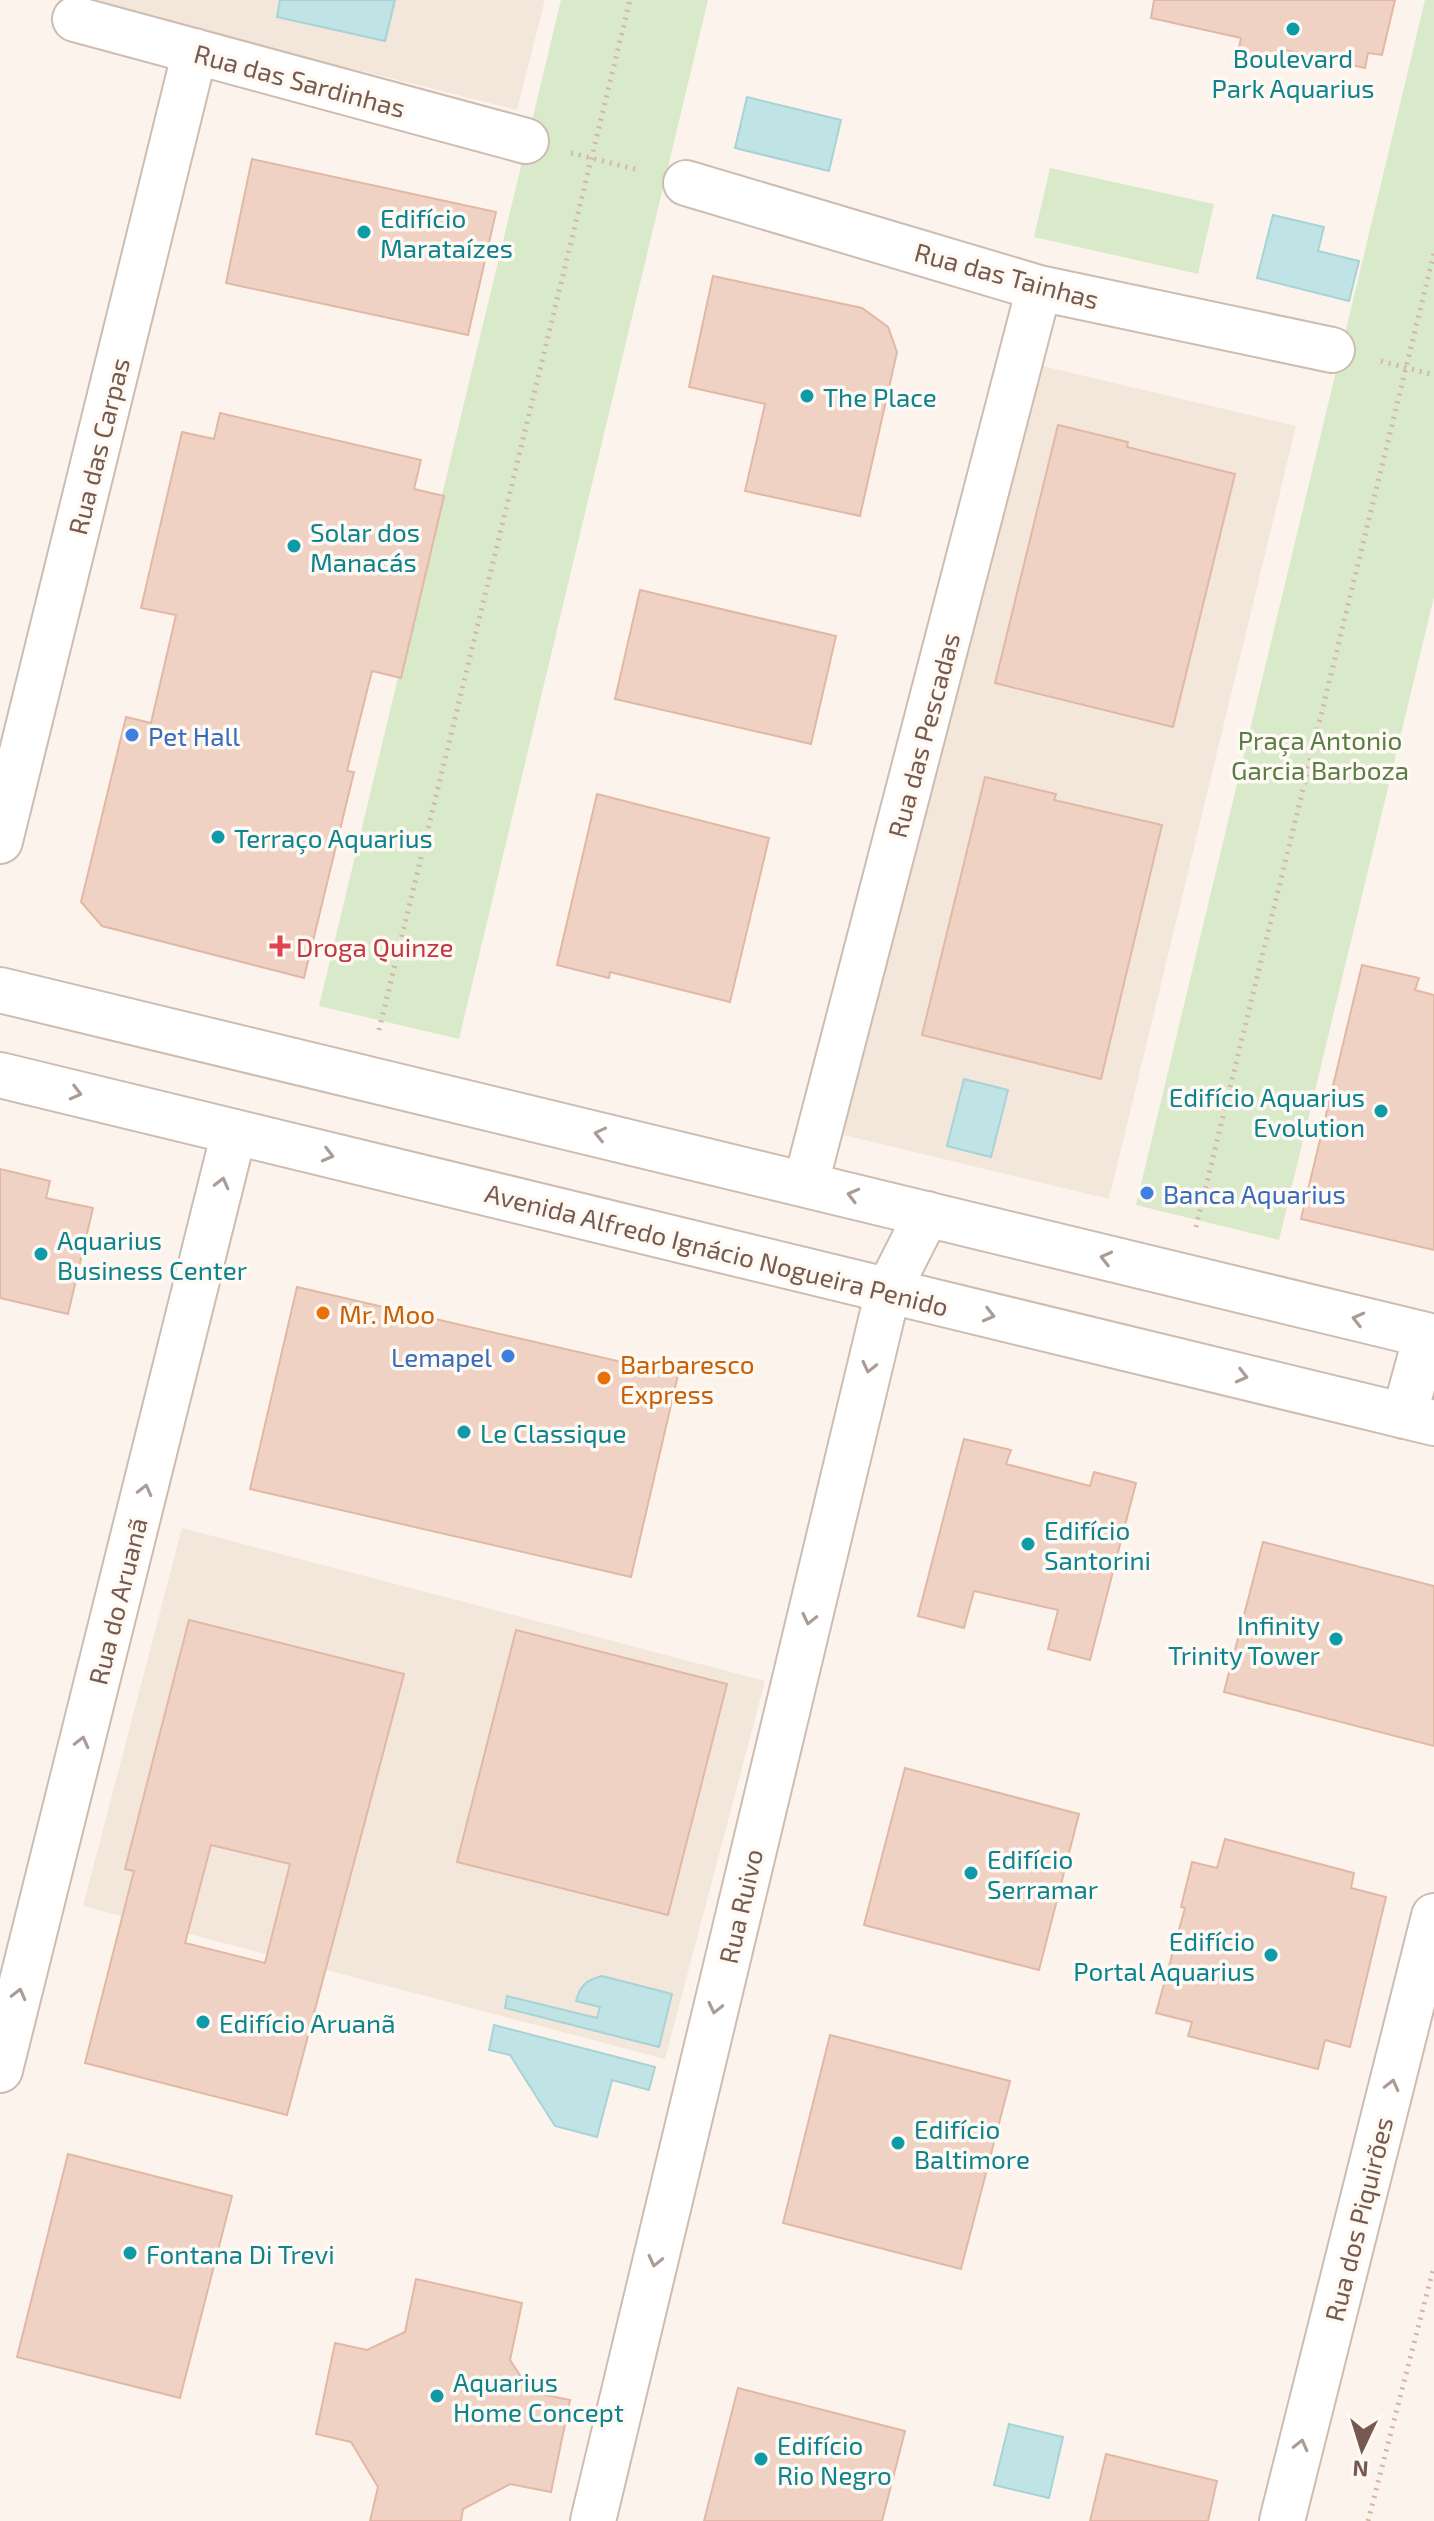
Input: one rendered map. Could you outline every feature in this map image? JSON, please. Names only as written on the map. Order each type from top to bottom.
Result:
[{"type":"street","name":"Rua das Sardinhas","points":[[75,19],[526,141]]},
{"type":"street","name":"Rua das Carpas","points":[[0,841],[195,51]]},
{"type":"street","name":"Rua das Tainhas","points":[[686,183],[1039,288],[1332,350]]},
{"type":"street","name":"Rua das Pescadas","points":[[806,1183],[1039,288]]},
{"type":"street","points":[[0,990],[1430,1336],[1419,1419]]},
{"type":"street","name":"Avenida Alfredo Ignácio Nogueira Penido","points":[[0,1075],[1419,1419]]},
{"type":"street","name":"Rua do Aruanã","points":[[0,2070],[234,1132]]},
{"type":"street","name":"Rua Ruivo","points":[[593,2521],[888,1291],[927,1214]]},
{"type":"street","name":"Rua dos Piquirões","points":[[1282,2521],[1434,1916]]},
{"type":"path","points":[[367,1078],[630,0]]},
{"type":"path","points":[[526,141],[686,183]]},
{"type":"path","points":[[1184,1276],[1434,253]]},
{"type":"path","points":[[1368,2521],[1434,2266]]},
{"type":"shaded area","points":[[79,0],[545,0],[517,110]]},
{"type":"shaded area","points":[[1013,359],[1296,426],[1109,1199],[827,1131]]},
{"type":"shaded area","points":[[182,1528],[765,1681],[665,2059],[83,1906]]},
{"type":"green space","points":[[561,0],[708,0],[459,1039],[319,1006]]},
{"type":"green space","name":"Praça Antonio Garcia Barboza","points":[[1425,0],[1434,0],[1434,597],[1279,1240],[1136,1205]]},
{"type":"green space","points":[[1050,168],[1214,204],[1198,274],[1034,237]]},
{"type":"water","points":[[280,0],[395,0],[385,41],[277,17]]},
{"type":"water","points":[[747,97],[841,120],[829,171],[735,148]]},
{"type":"water","points":[[1273,215],[1324,227],[1318,251],[1359,261],[1349,301],[1257,278]]},
{"type":"water","points":[[964,1079],[1008,1090],[991,1157],[947,1146]]},
{"type":"water","points":[[602,1976],[672,1994],[659,2047],[505,2008],[507,1996],[597,2018],[600,2007],[576,2001],[584,1984]]},
{"type":"water","points":[[494,2025],[655,2067],[649,2090],[612,2080],[597,2137],[555,2126],[510,2055],[489,2050]]},
{"type":"water","points":[[1009,2424],[1063,2437],[1049,2498],[994,2485]]},
{"type":"building","name":"Boulevard Park Aquarius","points":[[1154,0],[1395,0],[1382,55],[1368,53],[1365,68],[1286,50],[1283,63],[1238,53],[1241,38],[1151,18]]},
{"type":"building","name":"Edifício Marataízes","points":[[252,159],[496,212],[468,335],[226,283]]},
{"type":"building","name":"The Place","points":[[713,276],[862,308],[888,327],[897,352],[860,516],[745,491],[765,404],[689,387]]},
{"type":"building","points":[[220,413],[421,460],[414,489],[444,496],[401,678],[372,671],[347,771],[354,772],[304,978],[102,926],[81,902],[126,717],[151,723],[176,615],[141,608],[182,432],[214,439]]},
{"type":"building","points":[[1058,425],[1128,442],[1127,447],[1235,474],[1173,727],[995,683]]},
{"type":"building","points":[[640,590],[836,636],[811,744],[615,699]]},
{"type":"building","points":[[985,777],[1056,794],[1054,800],[1162,825],[1101,1079],[922,1035]]},
{"type":"building","points":[[597,794],[769,838],[730,1002],[610,972],[609,978],[557,965]]},
{"type":"building","name":"Edifício Aquarius Evolution","points":[[1362,965],[1419,978],[1415,990],[1434,995],[1434,1250],[1301,1219]]},
{"type":"building","name":"Aquarius Business Center","points":[[0,1169],[50,1181],[46,1198],[93,1208],[68,1314],[0,1298]]},
{"type":"building","name":"Le Classique","points":[[297,1287],[678,1375],[631,1577],[250,1489]]},
{"type":"building","name":"Edifício Santorini","points":[[964,1439],[1011,1450],[1006,1464],[1090,1486],[1094,1472],[1136,1483],[1090,1660],[1048,1649],[1058,1610],[974,1591],[964,1628],[918,1616]]},
{"type":"building","name":"Infinity Trinity Tower","points":[[1263,1542],[1434,1586],[1434,1746],[1224,1692]]},
{"type":"building","points":[[189,1620],[404,1674],[287,2115],[85,2063],[134,1871],[125,1869]],"holes":[[[211,1845],[290,1864],[265,1963],[185,1943]]]},
{"type":"building","points":[[516,1630],[727,1684],[668,1915],[457,1862]]},
{"type":"building","name":"Edifício Serramar","points":[[905,1768],[1079,1814],[1039,1970],[864,1925]]},
{"type":"building","name":"Edifício Portal Aquarius","points":[[1225,1839],[1354,1873],[1351,1888],[1386,1897],[1350,2047],[1325,2040],[1318,2069],[1188,2036],[1192,2022],[1156,2013],[1185,1908],[1181,1907],[1192,1862],[1217,1868]]},
{"type":"building","name":"Edifício Baltimore","points":[[830,2035],[1010,2081],[961,2269],[783,2223]]},
{"type":"building","name":"Fontana Di Trevi","points":[[68,2154],[232,2196],[180,2398],[17,2357]]},
{"type":"building","name":"Aquarius Home Concept","points":[[416,2279],[522,2303],[510,2360],[531,2392],[570,2400],[551,2492],[510,2484],[463,2509],[461,2521],[370,2521],[378,2487],[351,2442],[316,2434],[335,2343],[367,2350],[405,2332]]},
{"type":"building","name":"Edifício Rio Negro","points":[[738,2388],[905,2431],[882,2521],[704,2521]]},
{"type":"building","points":[[1106,2454],[1217,2481],[1208,2521],[1090,2521]]},
{"type":"place","name":"Boulevard Park Aquarius","points":[[1293,29]]},
{"type":"place","name":"Edifício Marataízes","points":[[364,232]]},
{"type":"place","name":"The Place","points":[[807,396]]},
{"type":"place","name":"Solar dos Manacás","points":[[294,546]]},
{"type":"place","name":"Pet Hall","points":[[132,735]]},
{"type":"place","name":"Terraço Aquarius","points":[[218,837]]},
{"type":"place","name":"Droga Quinze","points":[[280,946]]},
{"type":"place","name":"Edifício Aquarius Evolution","points":[[1381,1111]]},
{"type":"place","name":"Banca Aquarius","points":[[1147,1193]]},
{"type":"place","name":"Aquarius Business Center","points":[[41,1254]]},
{"type":"place","name":"Mr. Moo","points":[[323,1313]]},
{"type":"place","name":"Lemapel","points":[[508,1356]]},
{"type":"place","name":"Barbaresco Express","points":[[604,1378]]},
{"type":"place","name":"Le Classique","points":[[464,1432]]},
{"type":"place","name":"Edifício Santorini","points":[[1028,1544]]},
{"type":"place","name":"Infinity Trinity Tower","points":[[1336,1639]]},
{"type":"place","name":"Edifício Serramar","points":[[971,1873]]},
{"type":"place","name":"Edifício Portal Aquarius","points":[[1271,1955]]},
{"type":"place","name":"Edifício Aruanã","points":[[203,2022]]},
{"type":"place","name":"Edifício Baltimore","points":[[898,2143]]},
{"type":"place","name":"Fontana Di Trevi","points":[[130,2253]]},
{"type":"place","name":"Aquarius Home Concept","points":[[437,2396]]},
{"type":"place","name":"Edifício Rio Negro","points":[[761,2459]]}]
